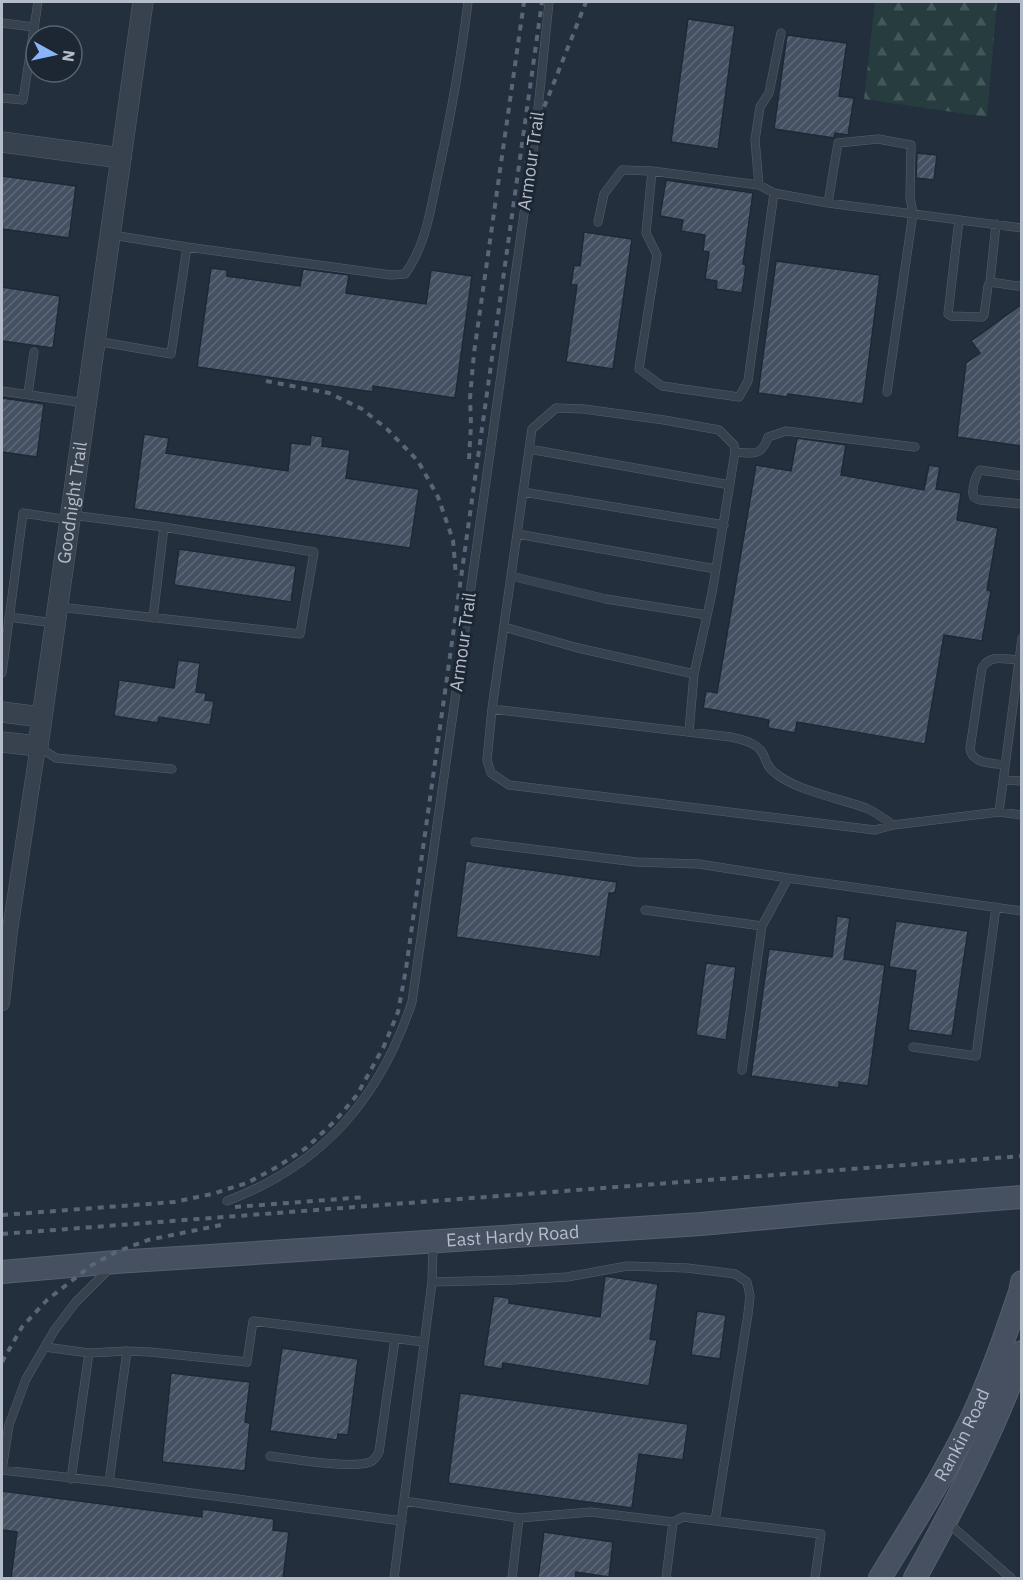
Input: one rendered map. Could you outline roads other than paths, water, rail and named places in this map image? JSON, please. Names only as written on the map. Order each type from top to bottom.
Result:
[{"type":"main road","name":"East Hardy Road","points":[[2,1272],[116,1262],[689,1225],[1022,1197]]},
{"type":"main road","name":"Rankin Road","points":[[880,1578],[924,1506],[970,1422],[1000,1351],[1022,1282]]},
{"type":"main road","name":"Rankin Road","points":[[915,1578],[946,1522],[1019,1366]]},
{"type":"main road","points":[[924,1506],[946,1522]]},
{"type":"street","name":"Goodnight Trail","points":[[2,1003],[10,930],[38,746],[142,2]]},
{"type":"street","points":[[2,142],[121,158]]},
{"type":"street","points":[[2,712],[41,717]]},
{"type":"street","points":[[2,742],[38,746]]},
{"type":"lane","points":[[34,24],[38,2]]},
{"type":"lane","points":[[110,235],[391,275],[405,274],[415,261],[428,222],[463,47],[468,2]]},
{"type":"lane","name":"Armour Trail","points":[[227,1201],[247,1194],[285,1174],[319,1148],[348,1119],[361,1104],[383,1070],[412,1002],[536,129],[549,2]]},
{"type":"lane","points":[[2,23],[24,26]]},
{"type":"lane","points":[[759,185],[755,140],[760,107],[769,93],[781,33]]},
{"type":"lane","points":[[2,98],[23,100],[25,84]]},
{"type":"lane","points":[[828,203],[838,143],[878,139],[912,145],[910,198],[913,213],[887,392]]},
{"type":"lane","points":[[598,222],[604,194],[622,170],[652,171],[759,185],[774,193],[828,203],[1022,228]]},
{"type":"lane","points":[[652,171],[646,233],[657,255],[639,369],[662,386],[739,398],[748,381],[774,193]]},
{"type":"lane","points":[[960,220],[948,314],[951,316],[982,317],[984,315],[996,224]]},
{"type":"lane","points":[[95,340],[171,354],[188,247]]},
{"type":"lane","points":[[990,282],[1022,285]]},
{"type":"lane","points":[[28,394],[34,352]]},
{"type":"lane","points":[[2,391],[86,404]]},
{"type":"lane","points":[[689,732],[694,674],[724,525],[735,452],[734,445],[719,430],[607,412],[556,408],[532,429],[492,709],[487,760],[491,773],[509,785],[875,830],[893,825],[999,812],[1022,815]]},
{"type":"lane","points":[[735,452],[752,454],[760,451],[765,446],[768,437],[786,431],[915,447]]},
{"type":"lane","points":[[529,449],[730,485]]},
{"type":"lane","points":[[1022,476],[980,470],[976,473],[973,494],[980,500],[1022,504]]},
{"type":"lane","points":[[523,492],[724,525]]},
{"type":"lane","points":[[2,673],[9,617],[23,513],[164,527],[314,552],[300,634],[153,618],[56,615],[9,617]]},
{"type":"lane","points":[[153,618],[164,527]]},
{"type":"lane","points":[[517,534],[716,569]]},
{"type":"lane","points":[[511,576],[606,599],[707,615]]},
{"type":"lane","points":[[504,627],[578,648],[694,674]]},
{"type":"lane","points":[[999,812],[1022,638]]},
{"type":"lane","points":[[1005,765],[975,759],[970,749],[982,668],[985,662],[993,658],[1019,660]]},
{"type":"lane","points":[[492,709],[731,737],[754,744],[763,754],[766,765],[775,774],[801,787],[868,809],[893,825]]},
{"type":"lane","points":[[38,746],[56,758],[172,769]]},
{"type":"lane","points":[[1003,780],[1022,781]]},
{"type":"lane","points":[[475,842],[636,862],[699,864],[1022,911]]},
{"type":"lane","points":[[742,1070],[762,926],[788,878]]},
{"type":"lane","points":[[913,1047],[976,1056],[996,907]]},
{"type":"lane","points":[[645,910],[762,926]]},
{"type":"lane","points":[[394,1578],[432,1282],[433,1243]]},
{"type":"lane","points":[[116,1262],[75,1303],[54,1330],[26,1379],[4,1437],[2,1470],[402,1521]]},
{"type":"lane","points":[[432,1282],[567,1276],[627,1266],[687,1268],[720,1272],[735,1274],[747,1282],[750,1296],[748,1314],[715,1521]]},
{"type":"lane","points":[[45,1347],[89,1353],[127,1351],[247,1362],[253,1321],[424,1342]]},
{"type":"lane","points":[[270,1456],[352,1465],[368,1463],[375,1459],[379,1452],[395,1338]]},
{"type":"lane","points":[[110,1482],[127,1351]]},
{"type":"lane","points":[[71,1479],[89,1353]]},
{"type":"lane","points":[[404,1501],[519,1518],[591,1512],[673,1522],[683,1517],[821,1534],[815,1578]]},
{"type":"lane","points":[[512,1578],[519,1518]]},
{"type":"lane","points":[[666,1578],[673,1522]]},
{"type":"lane","points":[[946,1522],[1011,1578]]},
{"type":"railway","points":[[469,459],[470,398],[474,353],[524,2]]},
{"type":"railway","points":[[2,1215],[174,1202],[212,1194],[247,1183],[306,1148],[335,1121],[357,1095],[384,1046],[398,1012],[406,969],[542,2]]},
{"type":"railway","points":[[526,164],[543,110],[586,2]]},
{"type":"railway","points":[[266,381],[329,393],[362,409],[387,429],[418,461],[438,497],[453,540],[456,576]]},
{"type":"railway","points":[[2,1234],[1022,1156]]},
{"type":"railway","points":[[235,1207],[366,1197]]},
{"type":"railway","points":[[2,1362],[22,1327],[47,1300],[92,1265],[116,1252],[148,1240],[226,1224]]}]
